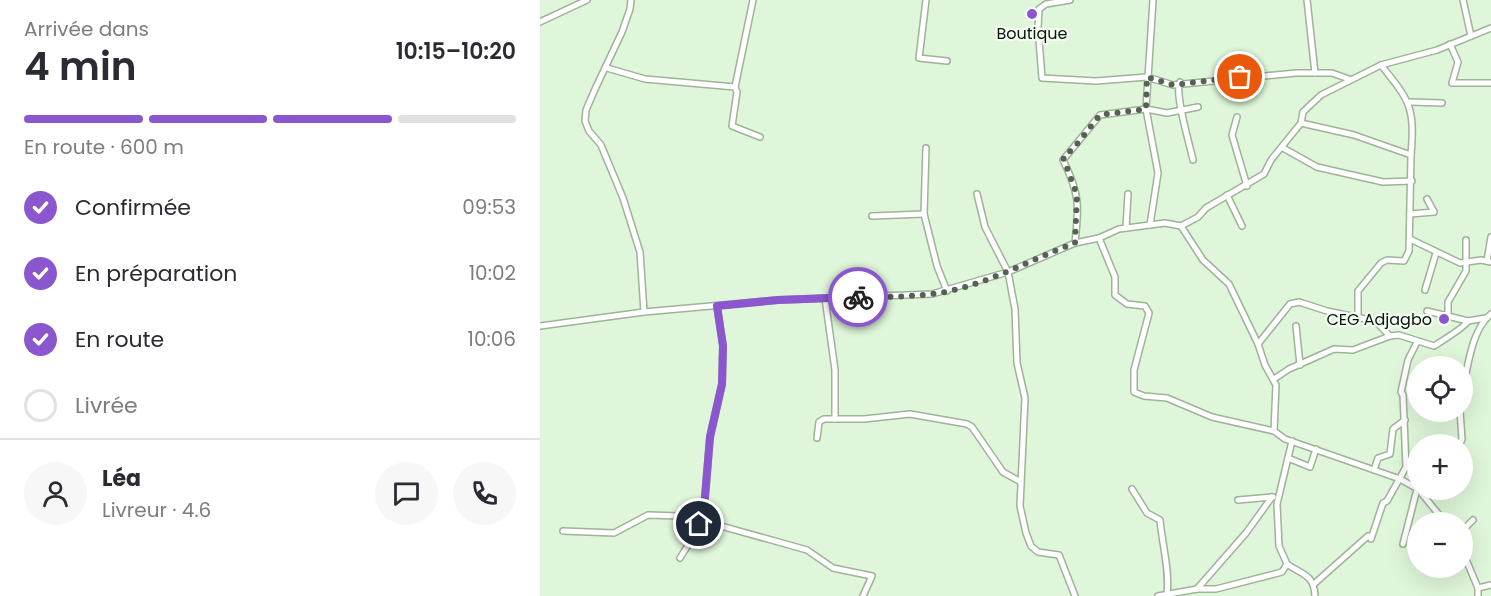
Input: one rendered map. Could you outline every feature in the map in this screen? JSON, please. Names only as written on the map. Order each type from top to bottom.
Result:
[{"type":"street","points":[[540,22],[587,0]]},
{"type":"street","points":[[631,0],[625,24],[586,110],[585,121],[589,131],[601,145],[623,198],[640,252],[644,312]]},
{"type":"street","points":[[753,0],[735,87],[737,92],[732,126],[760,137]]},
{"type":"street","points":[[926,0],[920,58],[947,61]]},
{"type":"street","points":[[1070,0],[1046,4],[1040,9],[1038,27],[1042,78],[1096,81],[1147,77],[1173,85],[1180,82],[1315,73],[1332,73],[1349,79]]},
{"type":"street","points":[[1150,225],[1158,173],[1146,109],[1153,0]]},
{"type":"street","points":[[1307,0],[1315,73]]},
{"type":"street","points":[[1463,0],[1471,36]]},
{"type":"street","points":[[1181,226],[1198,217],[1206,208],[1264,174],[1271,160],[1301,123],[1303,112],[1308,106],[1349,79],[1382,65],[1450,44],[1491,28]]},
{"type":"street","points":[[1450,44],[1458,62],[1452,83],[1491,83]]},
{"type":"street","points":[[1358,318],[1358,291],[1381,263],[1387,260],[1404,261],[1409,250],[1413,124],[1410,102],[1382,65]]},
{"type":"street","points":[[607,68],[645,79],[735,87]]},
{"type":"street","points":[[1180,82],[1178,87],[1193,160]]},
{"type":"street","points":[[1410,102],[1442,103]]},
{"type":"street","points":[[1075,243],[1077,195],[1063,157],[1073,149],[1100,115],[1146,109],[1167,113],[1198,107]]},
{"type":"street","points":[[1237,117],[1232,135],[1247,186]]},
{"type":"street","points":[[1301,123],[1354,135],[1411,155]]},
{"type":"street","points":[[926,148],[924,214],[937,266],[947,291]]},
{"type":"street","points":[[1283,148],[1317,167],[1383,182],[1412,181]]},
{"type":"street","points":[[977,194],[985,227],[1008,272],[1017,330],[1017,363],[1025,393],[1026,434],[1020,506],[1028,541],[1038,552],[1059,555],[1075,596]]},
{"type":"street","points":[[1126,228],[1128,195]]},
{"type":"street","points":[[1227,195],[1242,226]]},
{"type":"street","points":[[1410,214],[1434,212],[1427,199]]},
{"type":"street","points":[[872,216],[924,214]]},
{"type":"street","points":[[540,326],[644,312],[825,298],[905,297],[947,291],[1008,272],[1075,243],[1099,238],[1126,228],[1175,224],[1181,226],[1203,260],[1229,284],[1258,344],[1265,364],[1274,379],[1277,397],[1274,431]]},
{"type":"street","points":[[1410,239],[1436,253],[1466,263],[1489,262],[1491,237]]},
{"type":"street","points":[[1099,238],[1115,277],[1115,295],[1127,304],[1145,306],[1149,314],[1134,370],[1134,392],[1173,400],[1212,417],[1274,431],[1292,441],[1407,483]]},
{"type":"street","points":[[1448,315],[1448,302],[1466,271],[1466,240]]},
{"type":"street","points":[[1425,290],[1436,253]]},
{"type":"street","points":[[825,298],[835,370],[835,419]]},
{"type":"street","points":[[1258,344],[1294,302],[1376,321],[1390,336]]},
{"type":"street","points":[[680,558],[701,523],[710,437],[722,384],[723,346],[717,306]]},
{"type":"street","points":[[1427,310],[1468,321],[1486,318],[1491,314]]},
{"type":"street","points":[[1471,356],[1486,318]]},
{"type":"street","points":[[1274,379],[1334,349],[1353,350],[1390,336],[1399,335],[1434,346],[1452,332],[1464,328],[1468,321]]},
{"type":"street","points":[[1296,326],[1300,365]]},
{"type":"street","points":[[1314,584],[1369,538],[1383,503],[1387,501],[1406,467],[1402,382],[1417,342]]},
{"type":"street","points":[[817,438],[821,420],[910,414],[967,424],[972,426],[1003,472],[1021,482]]},
{"type":"street","points":[[1374,470],[1378,459],[1390,454],[1393,429],[1405,420]]},
{"type":"street","points":[[1197,589],[1275,496],[1292,441]]},
{"type":"street","points":[[1288,458],[1310,467],[1316,449]]},
{"type":"street","points":[[1132,489],[1147,513],[1160,520],[1161,547],[1168,575],[1167,594]]},
{"type":"street","points":[[1238,501],[1275,496]]},
{"type":"street","points":[[1275,496],[1279,546],[1287,564],[1308,574],[1314,584],[1315,596]]},
{"type":"street","points":[[1403,544],[1415,500]]},
{"type":"street","points":[[1427,500],[1437,512]]},
{"type":"street","points":[[563,531],[614,532],[648,515],[679,516],[807,550],[833,568],[872,576],[863,596]]},
{"type":"street","points":[[1282,572],[1287,564]]},
{"type":"street","points":[[1158,596],[1197,589],[1216,589],[1282,572],[1298,571]]},
{"type":"street","points":[[1473,576],[1478,588],[1478,596]]},
{"type":"street","points":[[1478,588],[1491,585]]},
{"type":"way so far","points":[[858,297],[905,297],[947,291],[1008,272],[1075,243],[1077,195],[1075,182],[1063,157],[1073,149],[1100,115],[1146,109],[1147,77],[1173,85],[1180,82],[1240,77]]},
{"type":"place","name":"Boutique","points":[[1032,14]]},
{"type":"place","name":"CEG Adjagbo","points":[[1444,319]]},
{"type":"route","points":[[699,524],[703,521],[710,437],[722,384],[723,346],[717,306],[778,300],[858,297]]}]
